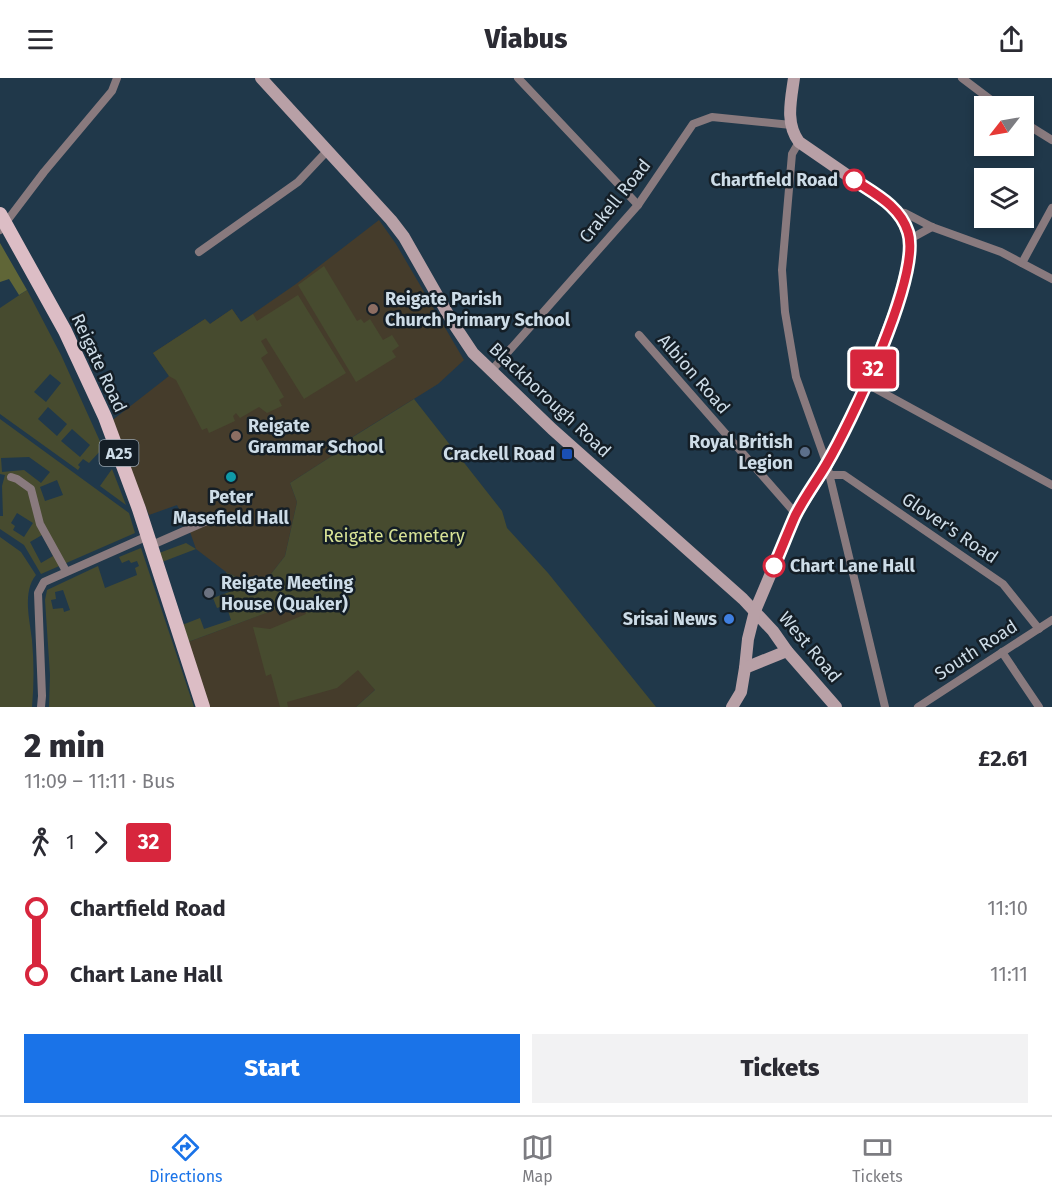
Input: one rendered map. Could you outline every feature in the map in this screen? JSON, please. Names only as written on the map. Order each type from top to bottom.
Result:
[{"type":"main road","name":"Blackborough Road","points":[[261,78],[391,220],[404,237],[460,335],[473,353],[552,429],[755,611]]},
{"type":"main road","points":[[732,707],[741,692],[748,639],[755,611],[796,514],[828,470],[867,384],[899,301],[910,255],[910,238],[898,212],[799,142],[793,134],[790,125],[794,78]]},
{"type":"main road","name":"Reigate Road","points":[[2,223],[65,331],[105,417],[150,541],[203,707]]},
{"type":"main road","name":"West Road","points":[[755,611],[836,707]]},
{"type":"main road","points":[[745,668],[788,651]]},
{"type":"street","points":[[2,223],[112,92],[117,78]]},
{"type":"street","points":[[518,78],[638,205]]},
{"type":"street","points":[[962,78],[986,96]]},
{"type":"street","name":"Crakell Road","points":[[492,370],[638,205],[693,124],[712,117],[790,125]]},
{"type":"street","points":[[1034,129],[1052,140]]},
{"type":"street","points":[[799,142],[792,154],[782,270],[785,312],[796,377],[828,470],[885,707]]},
{"type":"street","points":[[199,252],[298,182],[328,150]]},
{"type":"street","points":[[1022,263],[1052,208]]},
{"type":"street","points":[[898,212],[983,245],[1052,279]]},
{"type":"street","points":[[910,238],[932,227]]},
{"type":"street","name":"Albion Road","points":[[639,335],[796,514]]},
{"type":"street","points":[[867,384],[1052,485]]},
{"type":"street","name":"Glover's Road","points":[[828,470],[844,475],[1003,584],[1039,629]]},
{"type":"street","points":[[11,477],[31,489],[40,524],[66,571]]},
{"type":"street","points":[[41,707],[38,593],[44,582],[66,571],[209,520]]},
{"type":"street","name":"South Road","points":[[918,707],[1052,620]]},
{"type":"street","points":[[1002,652],[1039,707]]},
{"type":"shaded area","name":"Reigate Grammar School","points":[[379,220],[396,244],[464,360],[438,384],[333,449],[335,454],[290,483],[297,502],[285,556],[260,588],[226,572],[196,549],[177,505],[149,515],[110,422],[169,376],[153,353],[205,319],[210,324],[232,309],[241,322],[296,284]]},
{"type":"shaded area","points":[[308,597],[375,690],[356,707],[209,707],[188,642]]},
{"type":"green space","points":[[0,243],[27,290],[19,295],[9,279],[0,282]]},
{"type":"green space","points":[[324,266],[357,321],[361,319],[364,323],[370,319],[383,340],[392,335],[399,346],[392,351],[396,357],[356,382],[298,285]]},
{"type":"green space","points":[[27,290],[61,355],[103,448],[89,463],[83,459],[78,465],[80,467],[78,470],[0,414],[0,308]],"holes":[[[50,374],[61,383],[46,402],[34,392]],[[48,407],[67,424],[57,436],[38,419]],[[72,429],[90,445],[80,457],[61,441]]]},
{"type":"green space","points":[[298,295],[346,373],[304,399],[266,338],[261,341],[268,353],[261,358],[284,397],[279,400],[282,406],[267,413],[259,407],[240,418],[236,413],[233,416],[235,421],[209,433],[207,428],[202,430],[176,380],[169,376],[153,353],[205,319],[210,324],[232,309],[241,322],[253,314],[257,321]]},
{"type":"green space","name":"Reigate Cemetery","points":[[414,399],[502,511],[507,528],[548,573],[656,707],[356,707],[375,690],[358,670],[337,688],[287,702],[288,707],[280,707],[271,674],[266,676],[253,627],[270,629],[306,614],[301,600],[188,642],[182,625],[200,618],[204,629],[231,620],[226,605],[217,608],[213,598],[232,591],[226,572],[260,588],[285,556],[297,502],[290,483],[335,454],[332,450]]},
{"type":"green space","points":[[0,419],[129,513],[135,533],[41,574],[24,545],[0,529],[0,516],[3,516],[2,486],[5,475],[0,474]],"holes":[[[29,457],[50,472],[41,483],[24,470],[2,472],[1,458]],[[57,480],[63,495],[45,501],[40,487]],[[17,513],[33,523],[24,537],[13,530],[15,526],[11,523]],[[42,535],[53,556],[41,563],[30,542]]]},
{"type":"green space","points":[[112,469],[126,505],[100,486]]},
{"type":"green space","points":[[0,537],[21,552],[36,575],[28,598],[33,657],[32,707],[0,707]]},
{"type":"green space","points":[[186,543],[196,549],[162,562],[159,553]]},
{"type":"green space","points":[[141,548],[194,707],[49,707],[50,675],[45,600],[47,590],[98,566],[105,588],[137,575],[135,568],[139,566],[137,561],[131,563],[129,560],[122,563],[119,557]],"holes":[[[63,590],[70,610],[64,612],[63,608],[53,609],[51,600],[56,599],[55,592]]]},
{"type":"bus line","name":"32","points":[[774,566],[796,514],[827,465],[867,384],[899,301],[910,255],[908,230],[898,212],[854,180]]},
{"type":"place","name":"Chartfield Road","points":[[854,180]]},
{"type":"place","name":"Reigate Parish Church Primary School","points":[[373,309]]},
{"type":"place","name":"Reigate Grammar School","points":[[236,436]]},
{"type":"place","name":"Royal British Legion","points":[[805,452]]},
{"type":"place","name":"Crackell Road","points":[[567,454]]},
{"type":"place","name":"Peter Masefield Hall","points":[[231,477]]},
{"type":"place","name":"Chart Lane Hall","points":[[774,566]]},
{"type":"place","name":"Reigate Meeting House (Quaker)","points":[[209,593]]},
{"type":"place","name":"Srisai News","points":[[729,619]]}]
